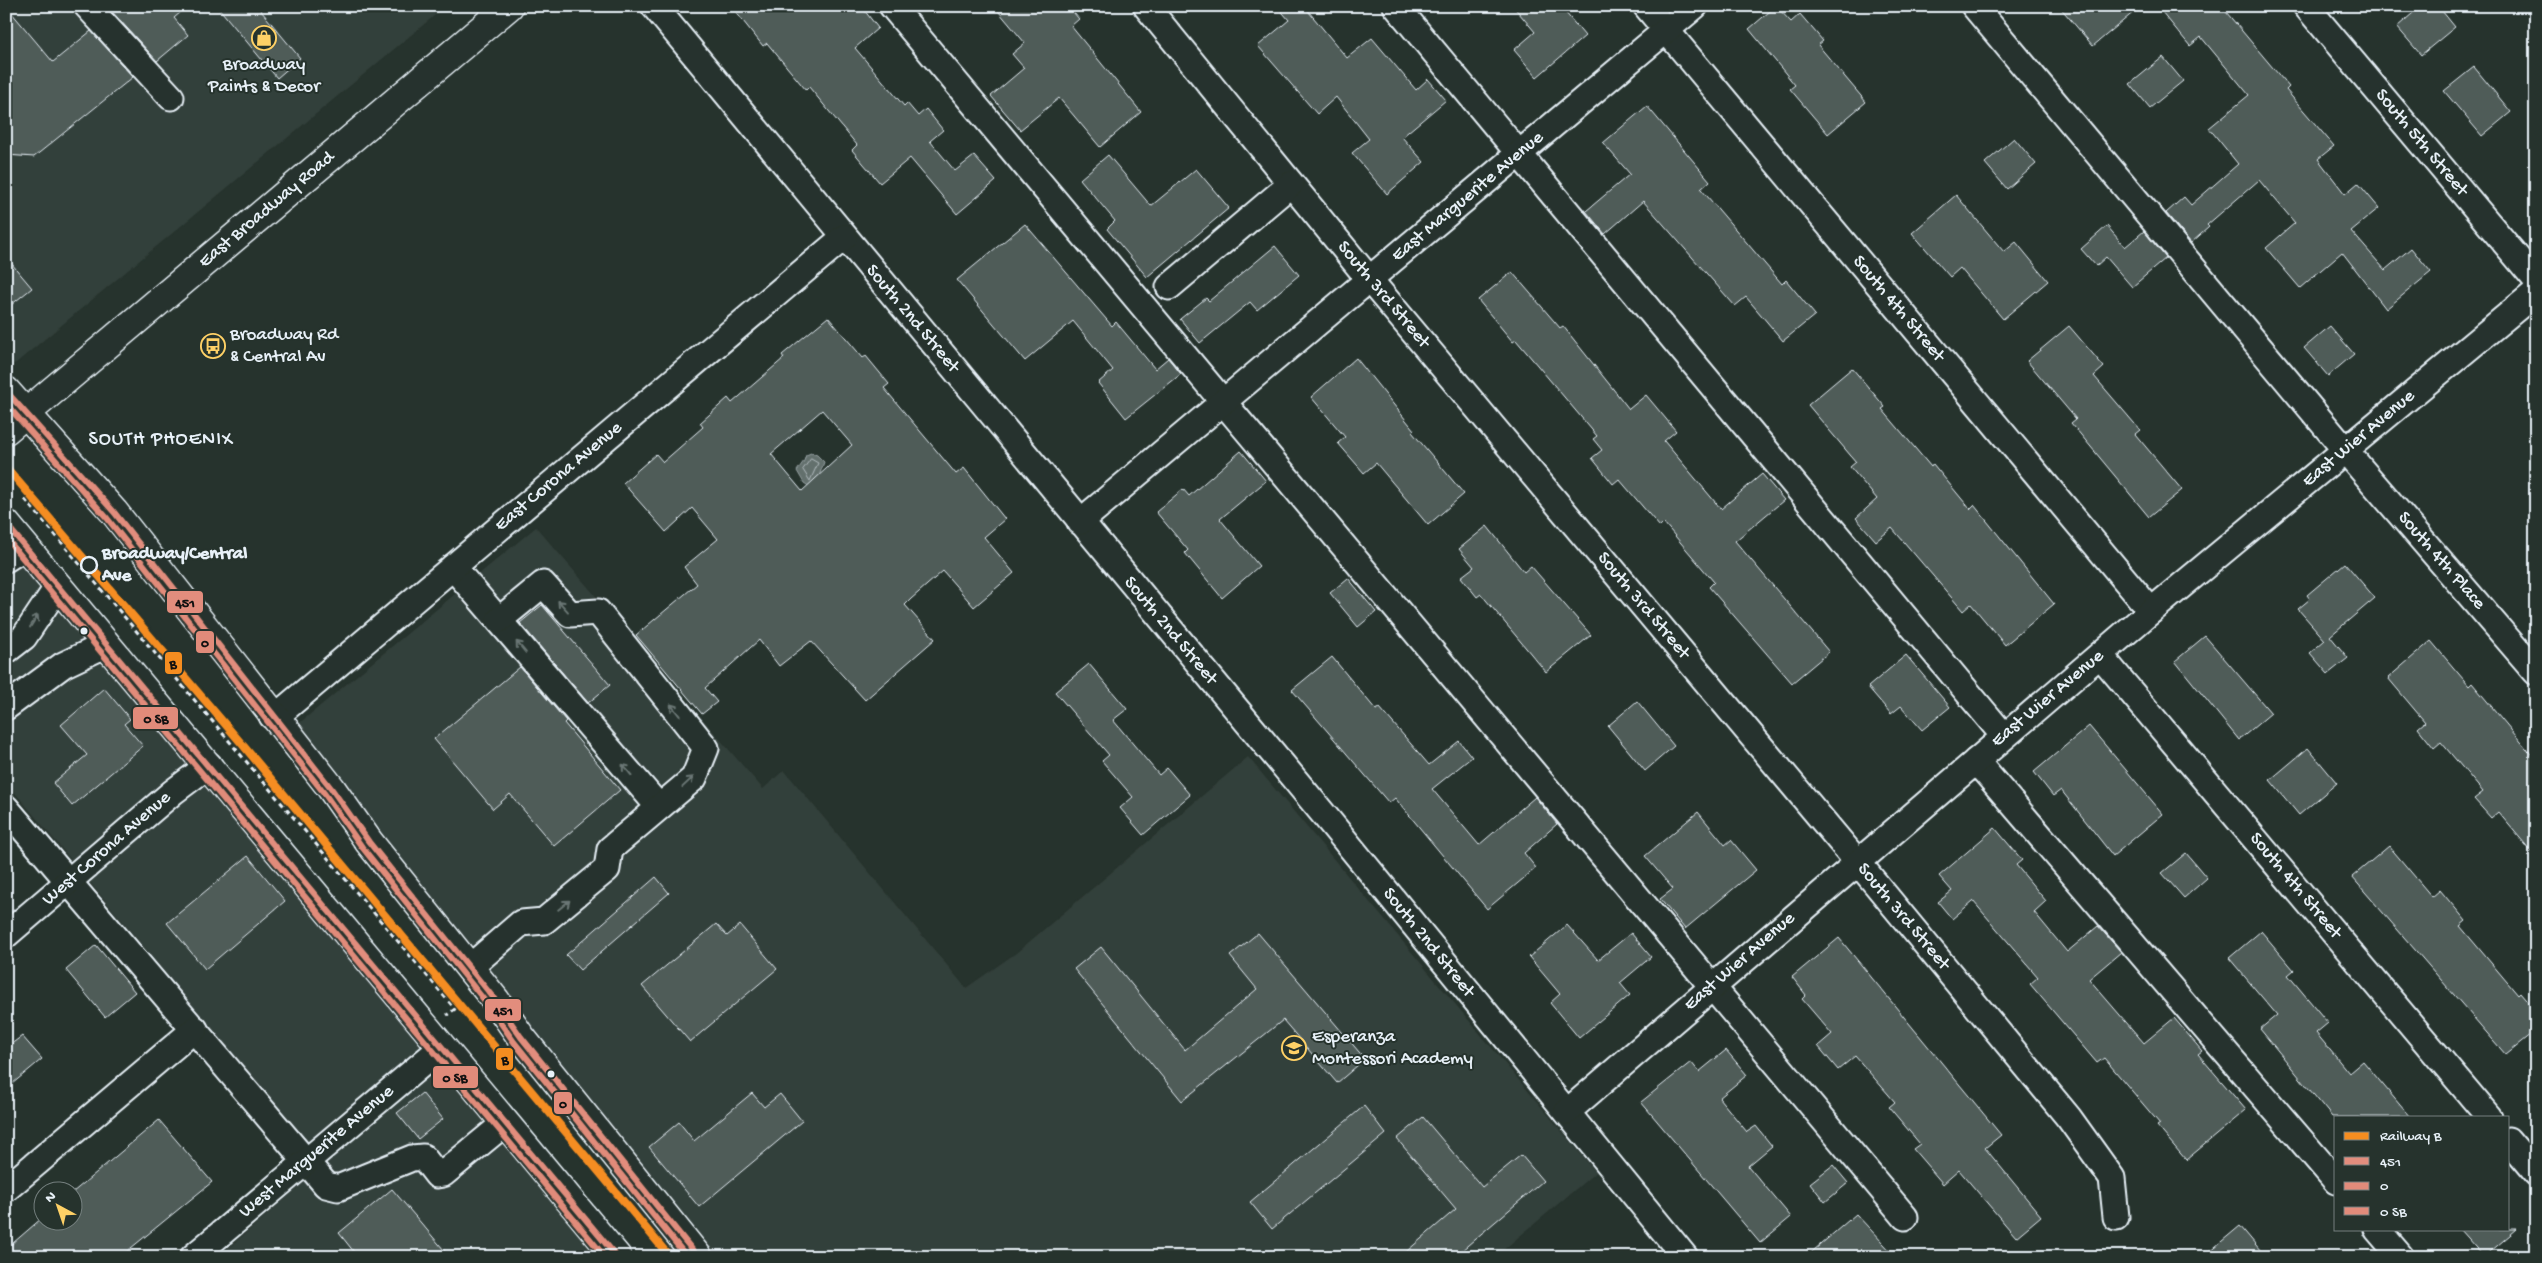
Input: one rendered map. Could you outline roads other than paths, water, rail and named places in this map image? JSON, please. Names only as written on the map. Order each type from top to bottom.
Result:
[{"type":"main road","name":"East Broadway Road","points":[[16,422],[509,6]]},
{"type":"main road","points":[[6,391],[16,422],[114,512],[272,716],[331,788],[369,842],[521,1037],[698,1257]]},
{"type":"main road","points":[[6,524],[16,553],[58,586],[617,1257]]},
{"type":"street","points":[[87,6],[171,97]]},
{"type":"street","name":"South 2nd Street","points":[[654,6],[1330,822],[1685,1257]]},
{"type":"street","points":[[892,6],[1905,1217]]},
{"type":"street","name":"South 3rd Street","points":[[1146,6],[1369,279],[1858,862],[2069,1118],[2112,1178],[2116,1217]]},
{"type":"street","points":[[1396,6],[2004,736]]},
{"type":"street","name":"South 4th Street","points":[[1646,6],[2151,611]]},
{"type":"street","name":"East Marguerite Avenue","points":[[1080,522],[1221,401],[1695,6]]},
{"type":"street","name":"South 4th Place","points":[[1974,6],[2346,450],[2536,672]]},
{"type":"street","name":"South 5th Street","points":[[2306,6],[2536,280]]},
{"type":"street","points":[[1169,287],[1291,184]]},
{"type":"street","name":"East Corona Avenue","points":[[272,716],[286,708],[844,237]]},
{"type":"street","name":"East Wier Avenue","points":[[1567,1112],[2151,611],[2536,292]]},
{"type":"street","points":[[453,567],[658,808]]},
{"type":"street","points":[[469,968],[521,923],[544,921],[607,869],[610,848],[694,778],[706,748],[598,612],[570,614],[543,584],[499,620]]},
{"type":"street","points":[[6,651],[24,637],[58,586]]},
{"type":"street","points":[[6,707],[62,665],[107,644]]},
{"type":"street","name":"South 4th Street","points":[[2100,655],[2488,1116]]},
{"type":"street","points":[[1976,761],[2334,1179]]},
{"type":"street","name":"West Corona Avenue","points":[[6,935],[174,792],[209,765]]},
{"type":"street","points":[[6,808],[326,1185],[332,1188],[353,1183],[412,1158],[422,1157],[437,1174],[440,1174],[505,1122]]},
{"type":"street","points":[[6,1189],[195,1029]]},
{"type":"street","name":"West Marguerite Avenue","points":[[193,1257],[442,1047]]},
{"type":"street","points":[[2510,1142],[2536,1173]]},
{"type":"street","points":[[2378,1230],[2400,1257]]},
{"type":"water","points":[[811,453],[817,455],[824,462],[818,479],[810,487],[804,483],[797,471],[806,455]]},
{"type":"rail line","name":"B","points":[[6,467],[242,744],[670,1257]]},
{"type":"place","name":"Broadway Paints & Decor","points":[[264,38]]},
{"type":"place","name":"Broadway Rd & Central Av","points":[[213,346]]},
{"type":"place","name":"Broadway/Central Ave","points":[[89,565]]},
{"type":"place","name":"Esperanza Montessori Academy","points":[[1294,1048]]},
{"type":"district","name":"SOUTH PHOENIX","points":[[161,440]]}]
